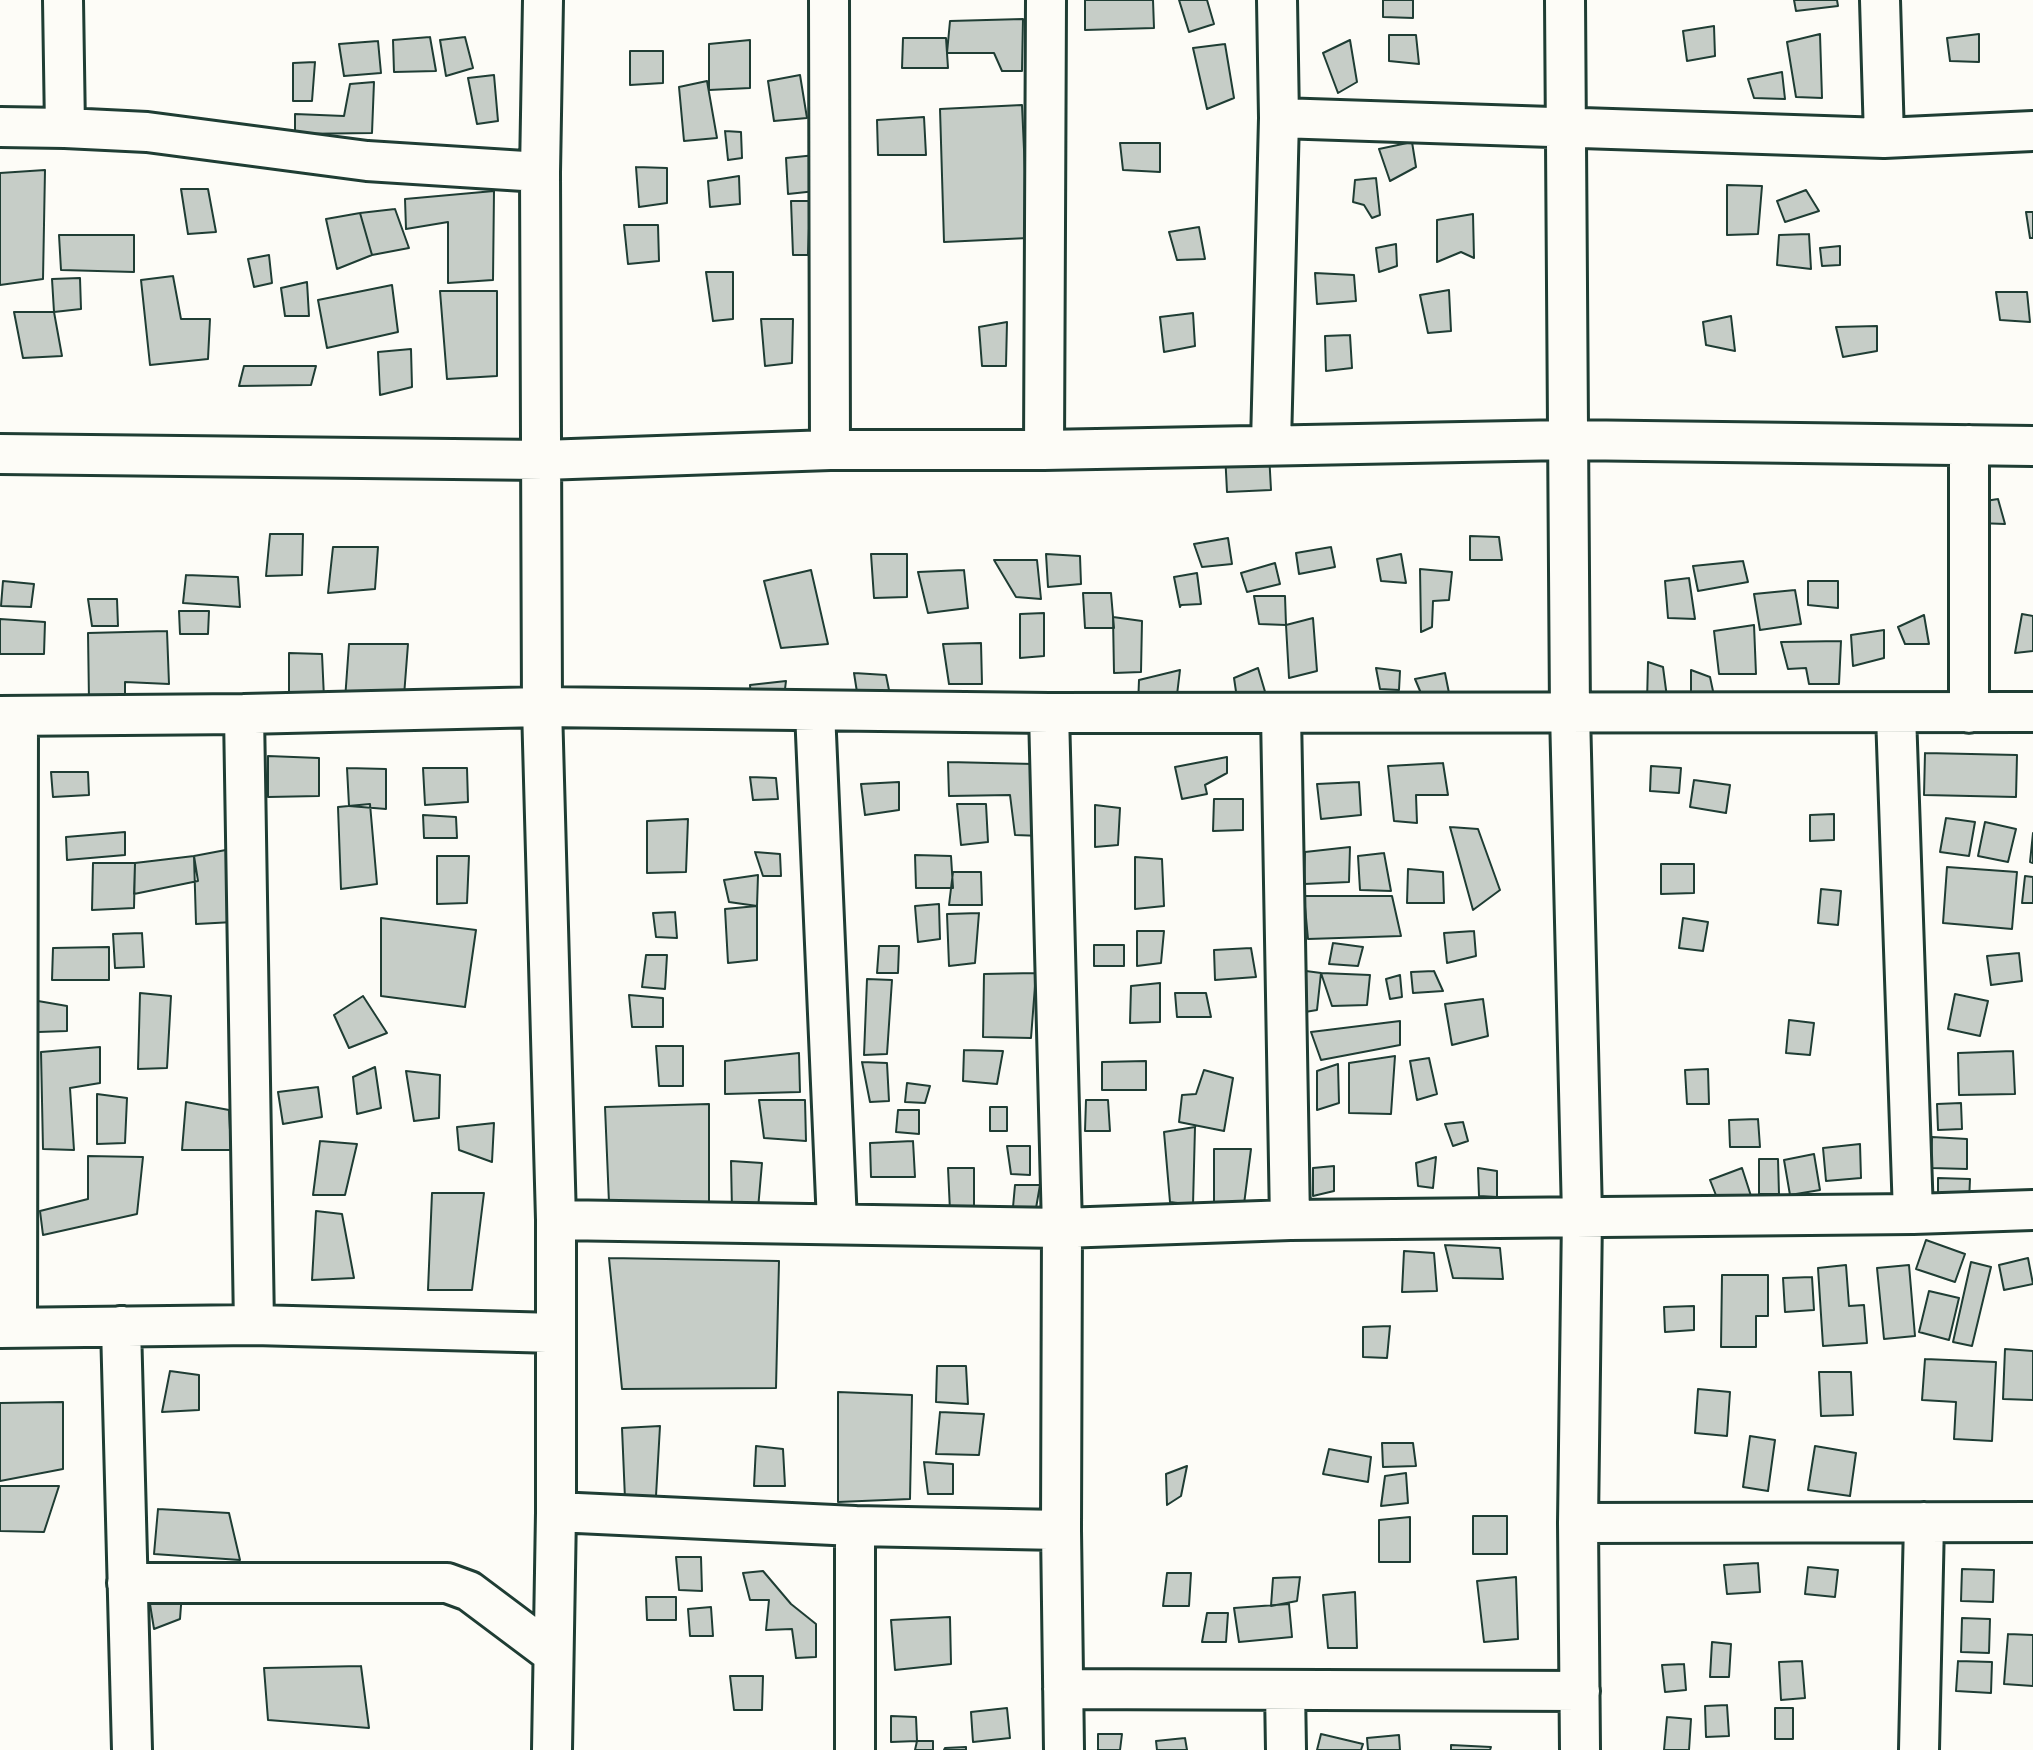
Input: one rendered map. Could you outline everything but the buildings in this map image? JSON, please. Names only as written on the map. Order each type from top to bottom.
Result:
[{"type":"street","points":[[63,0],[65,128]]},
{"type":"street","points":[[542,0],[542,707],[556,1333],[552,1750]]},
{"type":"street","points":[[829,0],[830,450]]},
{"type":"street","points":[[1044,450],[1046,0]]},
{"type":"street","points":[[1271,444],[1279,118],[1277,0]]},
{"type":"street","points":[[1565,0],[1570,712],[1582,1215],[1578,1523],[1580,1750]]},
{"type":"street","points":[[1880,0],[1884,138]]},
{"type":"street","points":[[1279,118],[1884,138],[2033,131]]},
{"type":"street","points":[[0,127],[147,132],[367,162],[540,172]]},
{"type":"street","points":[[0,454],[543,460],[830,450],[1044,450],[1567,440],[2033,446]]},
{"type":"street","points":[[1969,445],[1969,713]]},
{"type":"street","points":[[556,1333],[254,1325],[8,1328],[9,716],[542,707],[1281,714],[2033,712]]},
{"type":"street","points":[[815,711],[837,1223]]},
{"type":"street","points":[[1049,713],[1062,1228],[1061,1530],[1064,1750]]},
{"type":"street","points":[[244,714],[254,1325]]},
{"type":"street","points":[[1281,714],[1290,1220]]},
{"type":"street","points":[[1896,714],[1913,1214]]},
{"type":"street","points":[[555,1220],[1062,1228],[1290,1220],[1582,1215],[1913,1214],[2033,1210]]},
{"type":"street","points":[[121,1326],[132,1750]]},
{"type":"street","points":[[556,1512],[855,1526],[1061,1530]]},
{"type":"street","points":[[1578,1523],[2033,1521]]},
{"type":"street","points":[[1919,1750],[1924,1522]]},
{"type":"street","points":[[855,1526],[855,1750]]},
{"type":"street","points":[[127,1583],[447,1583],[469,1591],[553,1654]]},
{"type":"street","points":[[1063,1689],[1580,1690]]},
{"type":"street","points":[[1285,1690],[1286,1750]]}]
